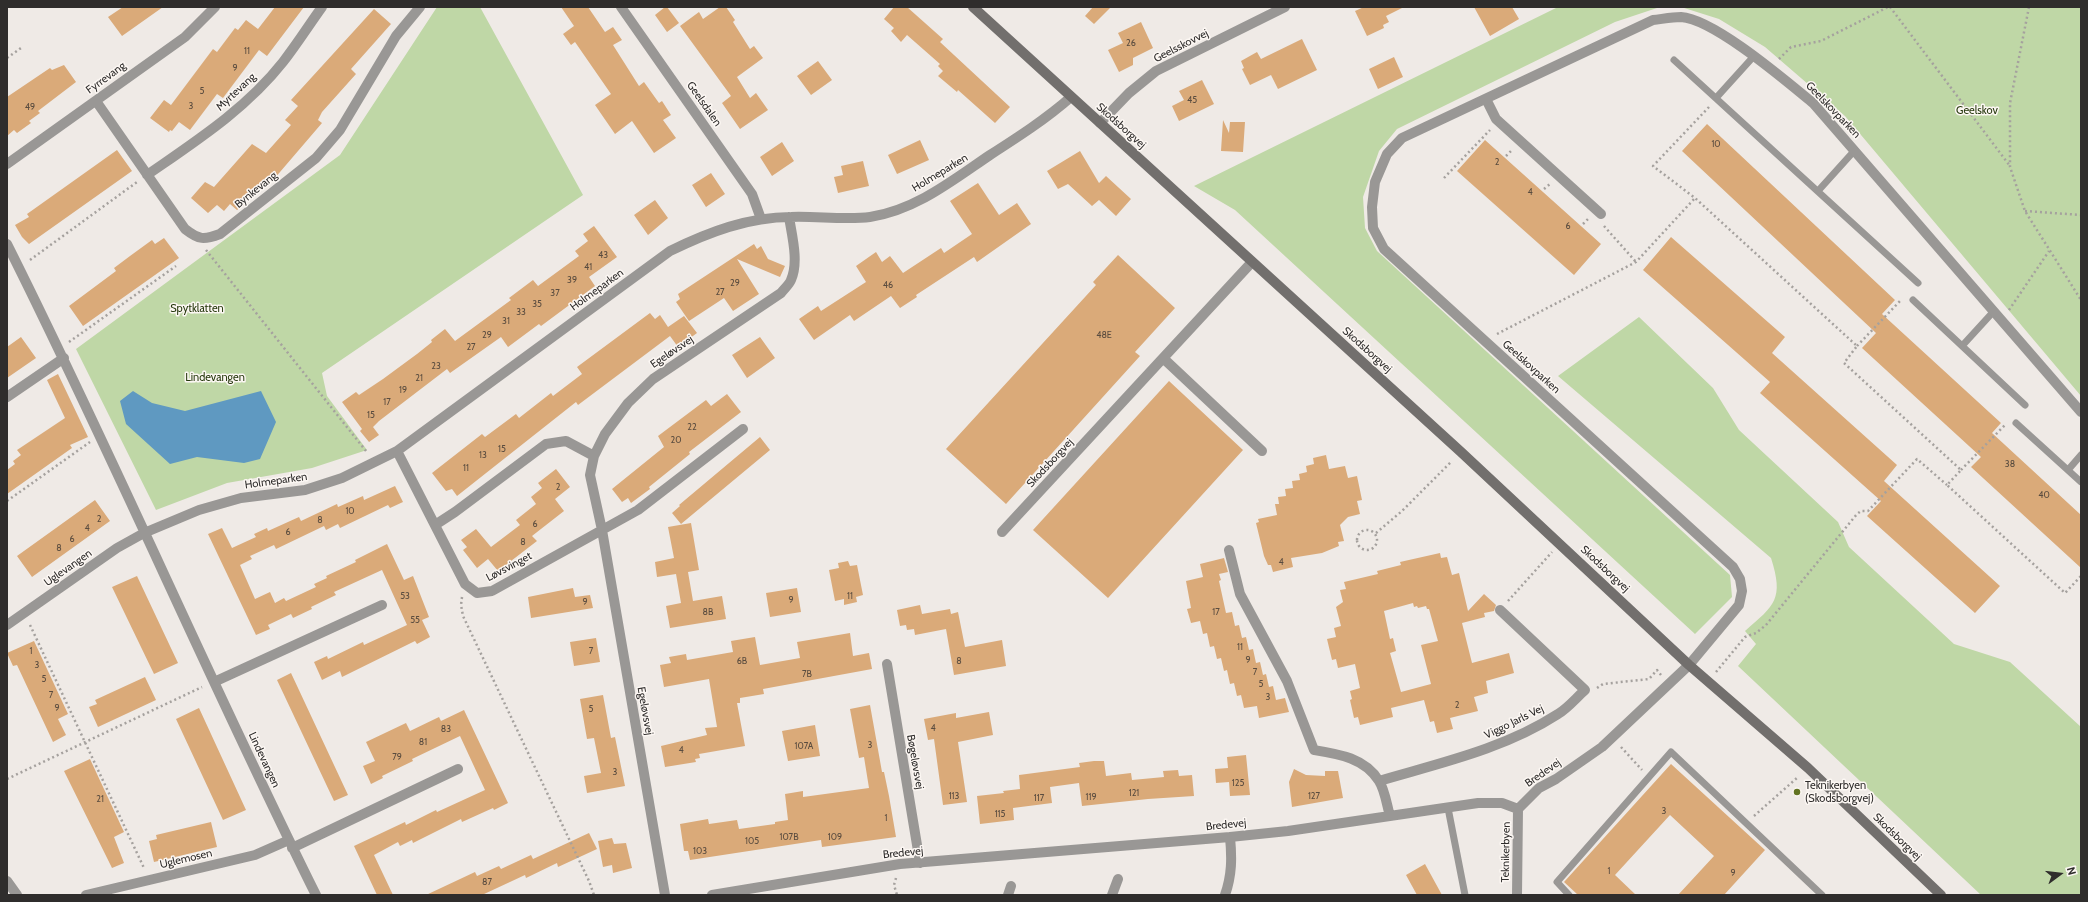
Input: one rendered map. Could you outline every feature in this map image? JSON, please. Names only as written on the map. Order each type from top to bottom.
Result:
[{"type":"street","name":"Fyrrevang","points":[[7,164],[185,37],[215,7]]},
{"type":"street","name":"Myrtevang","points":[[148,174],[216,127],[248,99],[282,62],[322,7]]},
{"type":"street","name":"Bynkevang","points":[[196,238],[210,238],[220,234],[316,158],[340,130],[396,36],[420,7]]},
{"type":"street","name":"Geelsdalen","points":[[621,7],[752,194],[761,219]]},
{"type":"street","name":"Skodsborgvej","points":[[973,7],[1461,452],[1689,665],[1808,768],[1941,895]]},
{"type":"street","name":"Geelsskovvej","points":[[1100,123],[1129,93],[1156,71],[1285,7]]},
{"type":"street","name":"Geelskovparken","points":[[1689,665],[1739,605],[1742,592],[1740,579],[1733,567],[1384,249],[1373,228],[1372,207],[1375,182],[1387,154],[1402,138],[1654,20],[1682,17],[1707,25],[1770,67],[1813,103],[2081,412]]},
{"type":"street","name":"Holmeparken","points":[[144,533],[199,510],[241,498],[306,490],[342,478],[375,463],[397,451],[670,251],[708,234],[761,219],[789,217],[869,217],[901,209],[937,191],[1051,115],[1071,97]]},
{"type":"street","points":[[1486,99],[1496,119],[1600,218]]},
{"type":"street","points":[[96,101],[185,229],[196,238]]},
{"type":"street","name":"Egeløvsvej","points":[[665,895],[602,530],[590,475],[594,456],[605,434],[628,402],[653,379],[781,293],[791,281],[794,268],[794,252],[789,217]]},
{"type":"street","name":"Lindevangen","points":[[7,244],[61,353],[214,682],[316,895]]},
{"type":"street","name":"Skodsborgvej","points":[[1002,532],[1252,262]]},
{"type":"street","points":[[7,397],[61,353]]},
{"type":"street","points":[[1164,358],[1262,450]]},
{"type":"street","points":[[602,530],[638,510],[743,429]]},
{"type":"street","points":[[435,524],[455,512],[546,444],[566,441],[594,456]]},
{"type":"street","points":[[397,451],[465,584]]},
{"type":"street","name":"Løvsvinget","points":[[465,584],[476,593],[492,592],[602,530]]},
{"type":"street","name":"Uglevangen","points":[[7,625],[117,548],[144,533]]},
{"type":"street","points":[[1229,550],[1240,594],[1287,681],[1314,750],[1344,754],[1364,764],[1379,781],[1390,816]]},
{"type":"street","points":[[214,682],[382,605]]},
{"type":"street","points":[[1500,610],[1585,690]]},
{"type":"street","name":"Bøgeløvsvej","points":[[887,664],[920,863]]},
{"type":"street","name":"Bredevej","points":[[712,895],[920,863],[1230,837],[1478,803],[1502,803],[1518,809],[1539,788],[1556,779],[1613,737],[1689,665]]},
{"type":"street","name":"Viggo Jarls Vej","points":[[1379,781],[1489,748],[1528,731],[1559,713],[1585,690]]},
{"type":"street","points":[[291,844],[458,769]]},
{"type":"street","name":"Teknikerbyen","points":[[1517,895],[1518,809]]},
{"type":"street","points":[[1225,895],[1230,880],[1232,863],[1230,837]]},
{"type":"street","name":"Uglemosen","points":[[86,895],[291,844]]},
{"type":"street","points":[[1112,895],[1118,879]]},
{"type":"street","points":[[7,881],[17,895]]},
{"type":"lane","points":[[1716,98],[1754,56]]},
{"type":"lane","points":[[1674,60],[1918,283]]},
{"type":"lane","points":[[1818,191],[1855,150]]},
{"type":"lane","points":[[1913,300],[2025,405]]},
{"type":"lane","points":[[1962,346],[1994,311]]},
{"type":"lane","points":[[2012,422],[2081,482]]},
{"type":"lane","points":[[2068,470],[2081,455]]},
{"type":"lane","points":[[1570,895],[1557,882],[1671,752],[1822,895]]},
{"type":"lane","points":[[1448,808],[1465,895]]},
{"type":"path","points":[[1770,67],[1791,47],[1821,41],[1889,7],[2010,167],[2025,211],[2081,300]]},
{"type":"path","points":[[2010,167],[2010,103],[2030,7]]},
{"type":"path","points":[[7,58],[21,48]]},
{"type":"path","points":[[1716,98],[1653,166],[1695,198],[1856,346]]},
{"type":"path","points":[[1444,178],[1493,126]]},
{"type":"path","points":[[19,268],[148,174]]},
{"type":"path","points":[[1484,340],[1636,262],[1695,198]]},
{"type":"path","points":[[2025,211],[2081,215]]},
{"type":"path","points":[[1600,218],[1636,262]]},
{"type":"path","points":[[196,238],[375,463]]},
{"type":"path","points":[[2002,320],[2049,251]]},
{"type":"path","points":[[61,353],[176,266]]},
{"type":"path","points":[[1918,283],[1856,346],[1844,363],[1961,470]]},
{"type":"path","points":[[1947,485],[2012,422]]},
{"type":"path","points":[[7,501],[99,436]]},
{"type":"path","points":[[1376,533],[1402,511],[1461,452]]},
{"type":"path","points":[[1708,681],[1745,637],[1756,633],[1766,625],[1857,514],[1861,511],[1868,511],[1917,459],[2065,593],[2081,576]]},
{"type":"path","points":[[1368,529],[1376,533],[1378,541],[1374,548],[1366,550],[1359,546],[1356,538],[1360,531],[1368,529]]},
{"type":"path","points":[[1500,610],[1560,543]]},
{"type":"path","points":[[465,584],[461,605],[463,616],[589,881],[594,895]]},
{"type":"path","points":[[24,613],[150,880]]},
{"type":"path","points":[[1585,690],[1595,690],[1603,684],[1649,679],[1657,670],[1670,684]]},
{"type":"path","points":[[7,779],[214,682]]},
{"type":"path","points":[[1613,737],[1649,778]]},
{"type":"path","points":[[1746,823],[1808,768]]},
{"type":"green space","name":"Lindevangen","points":[[437,7],[480,7],[583,195],[322,373],[327,396],[367,450],[312,468],[227,483],[156,510],[76,349],[340,155]]},
{"type":"green space","points":[[1558,7],[1660,7],[1615,22],[1397,129],[1379,151],[1363,197],[1365,228],[1377,251],[1730,575],[1732,597],[1695,634],[1235,210],[1194,186]]},
{"type":"green space","name":"Geelskov","points":[[1681,7],[2081,7],[2081,396],[1845,116],[1765,47],[1719,19]]},
{"type":"green space","points":[[1639,317],[1713,388],[1739,430],[1838,522],[1849,547],[1954,644],[2010,662],[2081,727],[2081,895],[1981,895],[1738,666],[1756,644],[1745,631],[1764,614],[1774,600],[1777,583],[1771,558],[1558,376]]},
{"type":"water","points":[[133,391],[152,403],[185,411],[261,391],[276,422],[260,459],[244,463],[197,457],[170,464],[126,424],[120,401]]},
{"type":"building","points":[[123,7],[163,7],[122,36],[108,17]]},
{"type":"building","points":[[275,7],[304,7],[267,56],[259,50],[223,98],[217,94],[190,130],[179,122],[172,131],[170,130],[169,132],[150,118],[164,100],[171,105],[213,49],[217,52],[235,28],[238,30],[246,20],[258,29]]},
{"type":"building","points":[[561,7],[588,7],[605,32],[613,27],[622,40],[613,45],[639,86],[644,82],[659,103],[662,101],[671,115],[663,120],[676,138],[654,153],[632,121],[615,134],[595,105],[611,94],[575,42],[571,45],[563,34],[574,26]]},
{"type":"building","points":[[667,7],[679,23],[667,32],[655,15]]},
{"type":"building","points":[[720,7],[726,7],[735,20],[733,22],[750,49],[754,46],[763,58],[737,77],[750,98],[756,93],[768,110],[740,129],[722,103],[731,96],[680,26],[699,12],[703,19]]},
{"type":"building","points":[[894,7],[907,7],[943,39],[940,42],[1010,107],[995,123],[958,90],[957,92],[938,76],[943,71],[938,66],[940,64],[907,35],[901,42],[891,31],[894,28],[884,19]]},
{"type":"building","points":[[1093,7],[1111,7],[1094,24],[1085,16]]},
{"type":"building","points":[[1364,7],[1404,7],[1386,16],[1389,22],[1383,25],[1384,28],[1367,36],[1355,11]]},
{"type":"building","points":[[1474,7],[1512,7],[1519,19],[1490,36]]},
{"type":"building","points":[[374,9],[391,24],[351,69],[356,74],[322,112],[318,120],[322,123],[268,186],[263,181],[245,200],[247,203],[237,210],[230,204],[224,211],[217,205],[208,213],[191,198],[205,182],[214,187],[252,144],[266,153],[291,125],[285,120],[298,106],[291,100]]},
{"type":"building","points":[[1141,22],[1153,48],[1133,58],[1133,65],[1119,72],[1108,50],[1123,43],[1118,33]]},
{"type":"building","points":[[1302,39],[1317,70],[1278,89],[1271,75],[1250,85],[1242,69],[1244,68],[1241,61],[1257,52],[1261,59]]},
{"type":"building","points":[[1394,57],[1403,77],[1378,89],[1369,69]]},
{"type":"building","points":[[818,61],[832,80],[811,95],[797,76]]},
{"type":"building","points":[[64,65],[76,82],[38,111],[40,113],[29,121],[31,123],[17,133],[14,130],[7,136],[7,97],[50,68],[52,70]]},
{"type":"building","points":[[1202,80],[1214,104],[1179,121],[1172,106],[1184,100],[1179,91]]},
{"type":"building","points":[[1223,120],[1229,133],[1230,122],[1245,122],[1243,152],[1221,151]]},
{"type":"building","points":[[1707,124],[1895,300],[1882,314],[2001,423],[1992,433],[2081,515],[2081,568],[1971,467],[1981,457],[1862,348],[1876,333],[1682,151]]},
{"type":"building","points":[[920,140],[929,160],[897,174],[888,155]]},
{"type":"building","points":[[1485,140],[1601,244],[1574,275],[1457,171]]},
{"type":"building","points":[[782,142],[794,161],[772,176],[760,157]]},
{"type":"building","points":[[117,150],[132,171],[29,244],[22,237],[15,225],[29,217],[27,214]]},
{"type":"building","points":[[1080,151],[1099,183],[1106,176],[1131,199],[1116,216],[1099,200],[1092,206],[1068,184],[1058,189],[1047,171]]},
{"type":"building","points":[[863,161],[869,186],[838,193],[834,177],[843,175],[841,166]]},
{"type":"building","points":[[711,173],[725,194],[706,207],[692,185]]},
{"type":"building","points":[[978,183],[999,215],[1017,203],[1031,224],[977,262],[974,257],[916,295],[917,297],[900,308],[891,296],[854,321],[850,315],[814,340],[799,319],[818,306],[821,311],[866,282],[856,266],[876,252],[882,262],[890,256],[903,273],[941,248],[944,253],[972,234],[950,201]]},
{"type":"building","points":[[655,200],[668,218],[648,235],[634,215]]},
{"type":"building","points":[[594,226],[617,257],[589,277],[595,286],[541,326],[539,324],[508,347],[501,337],[450,373],[447,369],[379,421],[373,427],[379,435],[369,442],[360,431],[362,429],[342,402],[356,392],[359,395],[383,379],[432,342],[431,340],[445,329],[455,341],[511,300],[509,298],[533,280],[538,286],[579,256],[575,251],[588,241],[583,234]]},
{"type":"building","points":[[1671,237],[1785,337],[1772,353],[1897,465],[1884,481],[2000,586],[1975,613],[1867,516],[1881,501],[1760,393],[1770,382],[1643,270]]},
{"type":"building","points":[[164,238],[179,258],[83,326],[69,306],[116,271],[114,268],[152,240],[155,244]]},
{"type":"building","points":[[754,244],[757,249],[761,246],[768,259],[785,266],[780,277],[737,259],[759,294],[733,311],[724,298],[689,321],[676,302],[680,299],[678,294]]},
{"type":"building","points":[[1118,255],[1175,308],[1135,352],[1140,356],[1006,504],[946,449],[1096,285],[1093,282]]},
{"type":"building","points":[[650,313],[655,319],[660,315],[668,327],[684,316],[697,333],[678,347],[670,336],[578,405],[576,402],[457,496],[452,489],[446,491],[432,473],[482,434],[485,437],[516,414],[519,418],[551,393],[553,396],[582,374],[577,367]]},
{"type":"building","points":[[21,337],[36,358],[7,378],[7,347]]},
{"type":"building","points":[[760,337],[775,358],[747,378],[732,355]]},
{"type":"building","points":[[58,374],[88,437],[70,445],[72,448],[7,494],[7,470],[15,464],[13,461],[21,455],[17,450],[65,418],[47,380]]},
{"type":"building","points":[[1169,381],[1243,450],[1108,598],[1033,530]]},
{"type":"building","points":[[727,394],[741,412],[689,452],[690,454],[649,487],[650,489],[631,503],[628,498],[622,502],[612,489],[664,447],[658,436],[706,400],[711,406]]},
{"type":"building","points":[[760,437],[770,450],[681,524],[672,513],[680,506],[679,505]]},
{"type":"building","points":[[1326,455],[1329,469],[1345,466],[1348,478],[1357,476],[1362,500],[1357,501],[1360,514],[1348,517],[1340,525],[1344,541],[1338,542],[1339,546],[1322,553],[1291,558],[1293,567],[1273,572],[1271,565],[1268,565],[1264,556],[1256,523],[1259,522],[1258,519],[1277,515],[1275,504],[1279,504],[1278,497],[1286,496],[1285,489],[1293,488],[1292,481],[1300,480],[1299,474],[1307,472],[1306,466],[1314,464],[1313,458]]},
{"type":"building","points":[[556,469],[570,487],[555,499],[564,511],[532,536],[537,541],[498,571],[488,559],[477,568],[463,550],[467,547],[461,540],[476,529],[491,547],[520,525],[516,520],[536,504],[531,497],[542,488],[538,483]]},
{"type":"building","points":[[395,486],[403,502],[390,508],[388,505],[340,528],[338,524],[326,530],[324,526],[276,549],[274,545],[250,556],[252,559],[240,565],[255,599],[270,592],[275,603],[284,598],[286,601],[316,587],[314,584],[327,578],[326,576],[356,562],[355,560],[387,544],[404,580],[413,576],[429,617],[422,620],[430,637],[417,644],[415,641],[342,677],[340,671],[322,680],[314,662],[327,656],[328,659],[363,642],[364,645],[407,625],[382,570],[334,592],[336,595],[311,607],[312,609],[293,618],[291,614],[268,625],[270,629],[256,635],[208,534],[222,528],[232,548],[256,537],[254,534],[267,528],[268,531],[299,517],[301,521],[337,504],[338,507],[363,496],[364,500]]},
{"type":"building","points":[[95,500],[110,521],[32,577],[17,556]]},
{"type":"building","points":[[691,523],[699,570],[688,572],[693,601],[722,596],[726,619],[670,628],[666,606],[681,603],[676,574],[657,577],[655,562],[674,558],[668,527]]},
{"type":"building","points":[[1440,553],[1441,558],[1447,557],[1452,575],[1459,573],[1468,611],[1484,594],[1496,605],[1494,611],[1484,613],[1485,617],[1462,623],[1472,663],[1509,653],[1514,673],[1486,681],[1488,693],[1474,697],[1478,711],[1450,718],[1453,729],[1437,733],[1434,721],[1430,722],[1424,700],[1391,708],[1393,717],[1360,725],[1358,717],[1354,718],[1350,700],[1352,699],[1350,691],[1360,688],[1355,664],[1338,668],[1336,659],[1332,660],[1327,639],[1336,637],[1334,628],[1341,626],[1336,607],[1343,602],[1340,590],[1346,589],[1344,582],[1378,574],[1377,571],[1401,565],[1400,562]],"holes":[[[1413,603],[1414,607],[1417,606],[1418,608],[1426,606],[1427,609],[1429,609],[1438,641],[1421,645],[1431,684],[1401,692],[1390,653],[1396,651],[1393,638],[1390,639],[1384,611]]]},
{"type":"building","points":[[1224,558],[1228,572],[1219,574],[1221,580],[1219,581],[1226,613],[1232,612],[1235,626],[1239,625],[1242,638],[1246,637],[1249,650],[1253,649],[1256,663],[1260,662],[1263,675],[1266,674],[1269,687],[1273,686],[1276,700],[1285,698],[1289,712],[1259,718],[1257,706],[1244,708],[1241,695],[1237,696],[1234,683],[1230,684],[1227,670],[1224,671],[1221,658],[1217,659],[1214,646],[1210,647],[1207,633],[1203,634],[1200,621],[1191,623],[1187,609],[1191,608],[1186,581],[1203,577],[1200,564]]},
{"type":"building","points":[[848,561],[850,566],[857,565],[863,595],[856,597],[857,602],[844,605],[844,599],[835,601],[829,570],[839,568],[838,563]]},
{"type":"building","points":[[137,576],[178,663],[154,674],[112,587]]},
{"type":"building","points":[[573,588],[575,597],[590,595],[593,608],[531,618],[528,597]]},
{"type":"building","points":[[797,588],[801,612],[770,617],[766,593]]},
{"type":"building","points":[[920,605],[922,614],[950,609],[951,614],[958,612],[965,647],[1002,640],[1006,666],[954,675],[946,629],[915,635],[914,629],[907,630],[906,625],[900,626],[897,610]]},
{"type":"building","points":[[850,633],[853,656],[869,653],[872,669],[763,689],[764,694],[740,698],[740,703],[737,703],[745,746],[699,754],[700,758],[695,759],[696,762],[665,767],[661,746],[707,735],[705,728],[717,727],[709,679],[664,687],[660,665],[671,663],[669,657],[686,654],[687,660],[733,652],[731,641],[755,637],[760,665],[800,658],[797,642]]},
{"type":"building","points":[[596,638],[600,662],[574,666],[570,642]]},
{"type":"building","points":[[34,641],[68,714],[58,719],[66,735],[53,742],[17,665],[13,666],[7,653]]},
{"type":"building","points":[[291,673],[348,795],[334,801],[277,680]]},
{"type":"building","points":[[145,677],[156,700],[98,727],[89,707],[97,704],[95,700]]},
{"type":"building","points":[[603,695],[611,738],[615,737],[625,786],[587,793],[584,776],[601,773],[594,738],[587,739],[580,699]]},
{"type":"building","points":[[870,705],[896,837],[822,847],[821,840],[690,860],[688,851],[684,851],[680,824],[708,819],[709,824],[737,820],[739,829],[775,824],[775,822],[788,820],[785,794],[803,791],[803,797],[869,788],[864,757],[859,758],[850,709]]},
{"type":"building","points":[[199,708],[246,810],[223,820],[176,719]]},
{"type":"building","points":[[464,710],[508,803],[462,822],[461,819],[413,843],[412,840],[400,846],[398,842],[374,855],[393,895],[377,895],[354,846],[405,822],[406,825],[436,810],[437,812],[485,790],[460,736],[412,759],[413,761],[382,776],[383,778],[371,784],[363,766],[375,761],[366,742],[406,723],[410,731],[439,717],[441,721]]},
{"type":"building","points":[[989,712],[993,735],[958,742],[967,802],[943,805],[934,739],[928,740],[924,719],[956,713],[956,718]]},
{"type":"building","points":[[815,725],[820,756],[788,761],[782,731]]},
{"type":"building","points":[[1246,755],[1250,795],[1230,796],[1229,782],[1216,783],[1215,769],[1228,768],[1227,757]]},
{"type":"building","points":[[90,759],[124,832],[114,837],[124,863],[112,868],[64,771]]},
{"type":"building","points":[[1104,761],[1106,776],[1131,773],[1132,780],[1164,777],[1163,771],[1178,770],[1179,776],[1192,775],[1194,796],[1082,806],[1079,783],[1050,787],[1052,803],[1013,808],[1014,820],[980,824],[977,796],[1004,793],[1003,791],[1020,789],[1019,775],[1080,767],[1079,763]]},
{"type":"building","points":[[1671,764],[1765,850],[1724,895],[1678,895],[1714,856],[1670,815],[1615,875],[1636,895],[1578,895],[1564,882]]},
{"type":"building","points":[[1294,769],[1306,775],[1325,776],[1325,771],[1338,771],[1343,798],[1292,807],[1289,782]]},
{"type":"building","points":[[211,822],[217,847],[154,862],[149,841],[157,839],[156,835]]},
{"type":"building","points":[[589,833],[597,849],[558,867],[557,863],[526,878],[525,875],[482,895],[426,895],[475,872],[477,876],[499,866],[501,869],[531,855],[533,859]]},
{"type":"building","points":[[612,838],[614,844],[626,843],[632,868],[613,873],[612,865],[603,867],[598,841]]},
{"type":"building","points":[[1425,864],[1442,895],[1417,895],[1406,875]]},
{"type":"place","name":"Teknikerbyen (Skodsborgvej)","points":[[1797,792]]},
{"type":"park label","name":"Spytklatten","points":[[197,309]]}]
